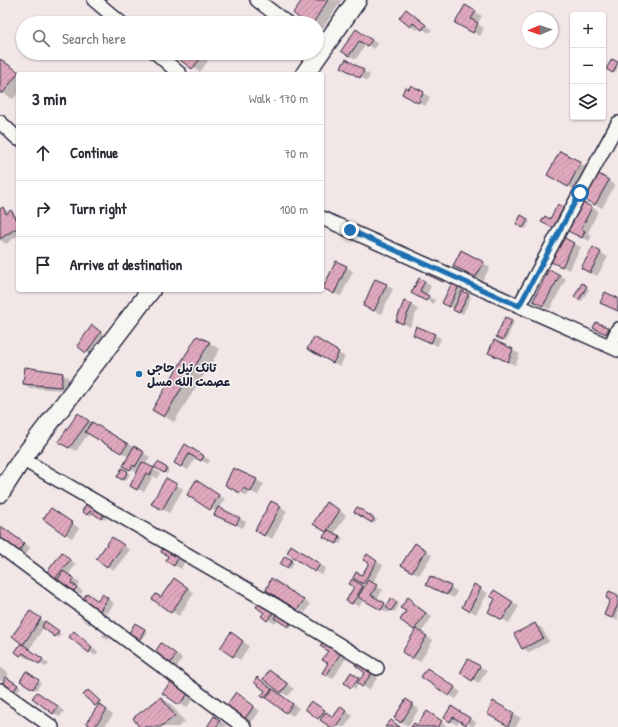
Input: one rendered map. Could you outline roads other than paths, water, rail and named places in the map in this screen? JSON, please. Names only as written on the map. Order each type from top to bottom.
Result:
[{"type":"main road","points":[[324,43],[356,0]]},
{"type":"main road","points":[[306,72],[313,60]]},
{"type":"main road","points":[[0,493],[22,459],[148,292]]},
{"type":"street","points":[[94,0],[113,16]]},
{"type":"street","points":[[257,0],[278,16]]},
{"type":"street","points":[[164,60],[178,72]]},
{"type":"street","points":[[0,122],[16,138]]},
{"type":"street","points":[[519,306],[618,123]]},
{"type":"street","points":[[324,219],[614,348],[618,330]]},
{"type":"street","points":[[22,459],[278,607],[377,668]]},
{"type":"street","points":[[0,546],[244,727]]},
{"type":"street","points":[[0,690],[52,727]]},
{"type":"place","name":"تانک تیل حاجی عصمت الله مسل","points":[[139,374]]}]
